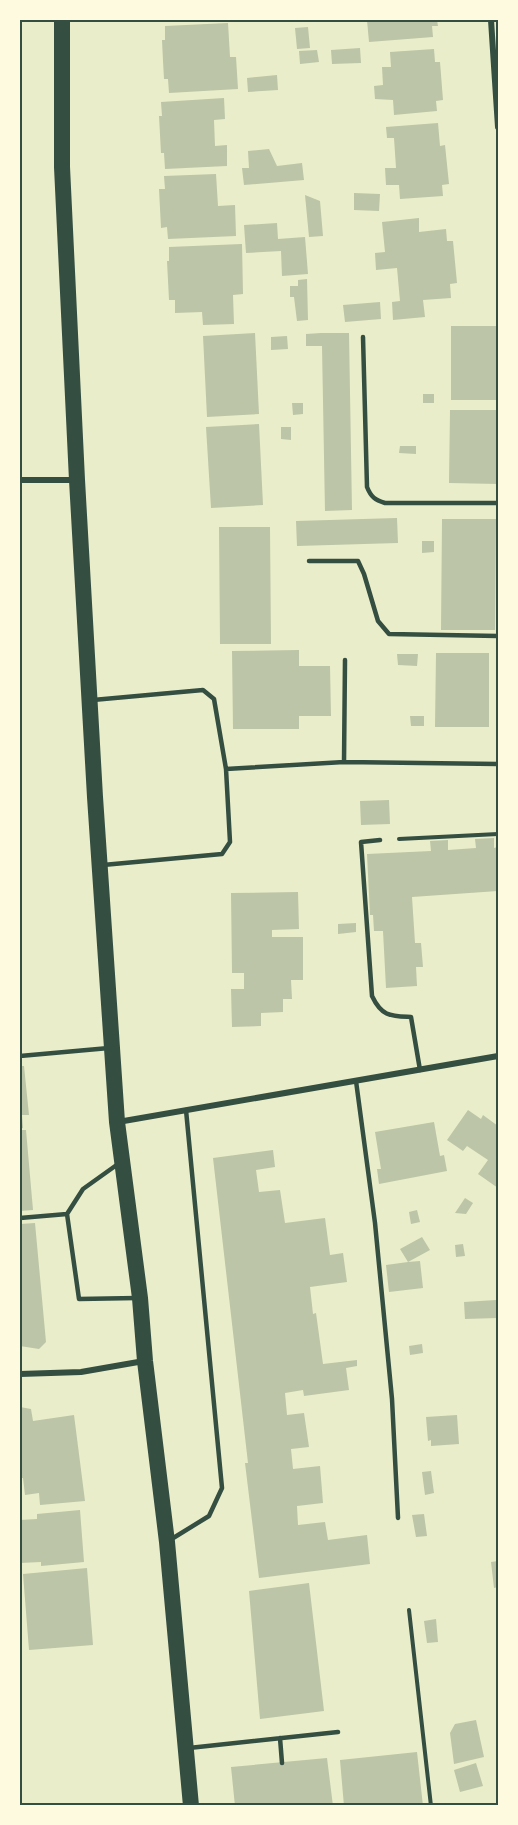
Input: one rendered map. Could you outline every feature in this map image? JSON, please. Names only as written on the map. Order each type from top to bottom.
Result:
[{"type":"highway","points":[[62,20],[62,167],[77,480],[117,1122],[140,1298],[145,1361],[167,1542],[192,1806]]},
{"type":"street","points":[[491,20],[498,127]]},
{"type":"street","points":[[20,480],[77,480]]},
{"type":"street","points":[[117,1122],[498,1056]]},
{"type":"street","points":[[20,1374],[81,1372],[145,1361]]},
{"type":"lane","points":[[363,337],[367,487],[370,494],[376,500],[385,503],[498,503]]},
{"type":"lane","points":[[309,561],[358,561],[378,621],[389,634],[498,636]]},
{"type":"lane","points":[[344,762],[345,660]]},
{"type":"lane","points":[[90,700],[203,690],[214,699],[226,769],[230,842],[222,854],[100,865]]},
{"type":"lane","points":[[226,769],[344,762],[498,764]]},
{"type":"lane","points":[[381,840],[361,842],[372,996],[378,1008],[389,1016],[411,1017],[420,1070]]},
{"type":"lane","points":[[20,1056],[112,1048]]},
{"type":"lane","points":[[356,1081],[375,1223],[391,1387],[398,1518]]},
{"type":"lane","points":[[167,1542],[208,1516],[222,1488],[186,1110]]},
{"type":"lane","points":[[122,1160],[83,1189],[67,1214],[79,1299],[140,1298]]},
{"type":"lane","points":[[20,1218],[67,1214]]},
{"type":"lane","points":[[186,1748],[338,1732]]},
{"type":"lane","points":[[280,1738],[282,1763]]},
{"type":"path","points":[[381,840],[498,834]]},
{"type":"path","points":[[409,1610],[431,1806]]},
{"type":"building","points":[[367,20],[437,20],[438,26],[432,26],[433,37],[369,42]]},
{"type":"building","points":[[228,23],[230,57],[236,57],[238,89],[169,93],[168,79],[164,79],[162,40],[165,40],[165,26]]},
{"type":"building","points":[[308,27],[310,48],[297,49],[295,28]]},
{"type":"building","points":[[360,48],[361,63],[332,64],[331,50]]},
{"type":"building","points":[[434,49],[435,62],[440,62],[443,100],[436,101],[437,111],[394,115],[393,100],[375,99],[374,86],[383,85],[382,67],[391,67],[390,52]]},
{"type":"building","points":[[317,50],[319,62],[300,64],[299,51]]},
{"type":"building","points":[[277,75],[278,90],[248,92],[247,78]]},
{"type":"building","points":[[224,98],[225,119],[214,120],[215,146],[227,145],[227,166],[165,169],[164,153],[161,153],[159,116],[162,116],[161,102]]},
{"type":"building","points":[[438,123],[440,146],[445,145],[449,184],[442,185],[443,196],[400,199],[399,185],[386,185],[385,168],[396,168],[394,138],[387,138],[386,127]]},
{"type":"building","points":[[269,149],[277,166],[302,163],[304,180],[244,185],[242,168],[249,168],[248,151]]},
{"type":"building","points":[[216,174],[218,206],[235,205],[236,236],[168,239],[167,227],[161,228],[159,189],[165,189],[164,176]]},
{"type":"building","points":[[354,193],[380,194],[379,211],[354,210]]},
{"type":"building","points":[[305,195],[320,201],[323,236],[309,237]]},
{"type":"building","points":[[419,218],[419,232],[446,229],[447,241],[453,241],[457,283],[450,284],[451,298],[423,300],[425,317],[393,320],[392,302],[400,301],[397,268],[376,270],[375,253],[385,252],[382,222]]},
{"type":"building","points":[[277,223],[278,239],[305,237],[308,274],[282,276],[281,251],[246,253],[244,225]]},
{"type":"building","points":[[242,244],[243,294],[233,295],[234,324],[203,325],[202,312],[175,313],[175,300],[169,300],[167,261],[169,261],[169,247]]},
{"type":"building","points":[[307,279],[308,320],[297,321],[294,297],[290,297],[290,286],[298,286],[298,280]]},
{"type":"building","points":[[380,302],[381,319],[345,322],[343,305]]},
{"type":"building","points":[[451,326],[498,326],[498,400],[451,400]]},
{"type":"building","points":[[255,333],[259,414],[207,417],[203,336]]},
{"type":"building","points":[[349,333],[352,510],[325,511],[322,346],[306,346],[306,334]]},
{"type":"building","points":[[287,336],[288,349],[271,350],[271,337]]},
{"type":"building","points":[[423,394],[434,394],[434,403],[423,403]]},
{"type":"building","points":[[292,403],[303,403],[303,414],[293,415]]},
{"type":"building","points":[[450,410],[498,410],[498,484],[449,483]]},
{"type":"building","points":[[259,424],[263,505],[211,508],[206,427]]},
{"type":"building","points":[[281,427],[291,427],[291,440],[281,439]]},
{"type":"building","points":[[400,446],[416,446],[416,454],[399,453]]},
{"type":"building","points":[[397,518],[398,543],[297,546],[296,521]]},
{"type":"building","points":[[442,519],[496,519],[495,630],[441,630]]},
{"type":"building","points":[[219,527],[270,527],[271,644],[220,644]]},
{"type":"building","points":[[422,541],[434,541],[434,552],[422,553]]},
{"type":"building","points":[[299,650],[299,666],[330,666],[331,716],[299,716],[299,729],[233,729],[232,651]]},
{"type":"building","points":[[436,653],[489,653],[489,727],[435,727]]},
{"type":"building","points":[[397,654],[418,654],[417,666],[398,665]]},
{"type":"building","points":[[410,716],[424,716],[424,726],[411,726]]},
{"type":"building","points":[[389,800],[390,824],[361,825],[360,801]]},
{"type":"building","points":[[494,838],[494,848],[498,847],[498,891],[412,897],[415,943],[421,943],[423,967],[416,967],[417,986],[386,988],[383,931],[374,931],[373,915],[370,915],[367,854],[431,851],[430,841],[448,840],[448,850],[476,848],[475,839]]},
{"type":"building","points":[[298,892],[299,929],[272,930],[272,937],[303,937],[303,980],[291,980],[292,999],[283,999],[283,1012],[261,1013],[261,1026],[232,1027],[231,989],[244,989],[244,973],[232,973],[231,893]]},
{"type":"building","points":[[356,923],[356,932],[338,934],[338,924]]},
{"type":"building","points":[[20,1066],[24,1066],[29,1115],[22,1115],[23,1128],[20,1129]]},
{"type":"building","points":[[468,1110],[481,1119],[483,1115],[498,1126],[498,1188],[478,1174],[488,1160],[467,1146],[463,1151],[447,1140]]},
{"type":"building","points":[[434,1122],[440,1156],[444,1155],[447,1171],[379,1184],[377,1169],[381,1169],[375,1132]]},
{"type":"building","points":[[20,1130],[26,1130],[33,1210],[20,1211]]},
{"type":"building","points":[[273,1150],[275,1167],[256,1170],[259,1192],[280,1190],[285,1223],[325,1218],[330,1255],[343,1253],[347,1282],[310,1287],[323,1364],[357,1360],[357,1366],[346,1368],[349,1390],[304,1396],[303,1390],[285,1393],[287,1415],[304,1413],[309,1447],[291,1449],[293,1469],[320,1466],[323,1503],[297,1506],[298,1525],[325,1522],[328,1540],[367,1535],[370,1564],[259,1578],[213,1158]]},
{"type":"building","points":[[465,1198],[473,1203],[466,1214],[455,1213]]},
{"type":"building","points":[[417,1210],[420,1222],[411,1224],[409,1212]]},
{"type":"building","points":[[35,1223],[46,1342],[39,1349],[20,1346],[20,1224]]},
{"type":"building","points":[[422,1237],[430,1250],[408,1262],[400,1249]]},
{"type":"building","points":[[463,1244],[465,1256],[456,1257],[455,1245]]},
{"type":"building","points":[[420,1261],[423,1288],[389,1292],[386,1265]]},
{"type":"building","points":[[496,1300],[497,1318],[465,1319],[464,1302]]},
{"type":"building","points":[[422,1344],[423,1353],[410,1355],[409,1346]]},
{"type":"building","points":[[20,1407],[31,1409],[33,1421],[74,1415],[85,1501],[40,1505],[39,1493],[25,1495],[23,1478],[20,1478]]},
{"type":"building","points":[[457,1415],[459,1444],[431,1446],[431,1440],[428,1441],[426,1417]]},
{"type":"building","points":[[431,1471],[434,1493],[425,1495],[422,1472]]},
{"type":"building","points":[[80,1510],[84,1562],[41,1566],[41,1562],[20,1563],[20,1520],[37,1519],[37,1514]]},
{"type":"building","points":[[424,1514],[427,1536],[416,1537],[412,1515]]},
{"type":"building","points":[[498,1561],[498,1587],[494,1588],[491,1562]]},
{"type":"building","points":[[87,1568],[93,1645],[29,1650],[23,1574]]},
{"type":"building","points":[[309,1583],[324,1711],[260,1719],[249,1591]]},
{"type":"building","points":[[436,1619],[438,1642],[427,1643],[424,1621]]},
{"type":"building","points":[[476,1720],[484,1757],[454,1764],[450,1733],[455,1724]]},
{"type":"building","points":[[417,1752],[423,1806],[344,1806],[340,1760]]},
{"type":"building","points":[[327,1758],[333,1806],[235,1806],[231,1767]]},
{"type":"building","points":[[476,1763],[483,1786],[460,1792],[454,1770]]}]
